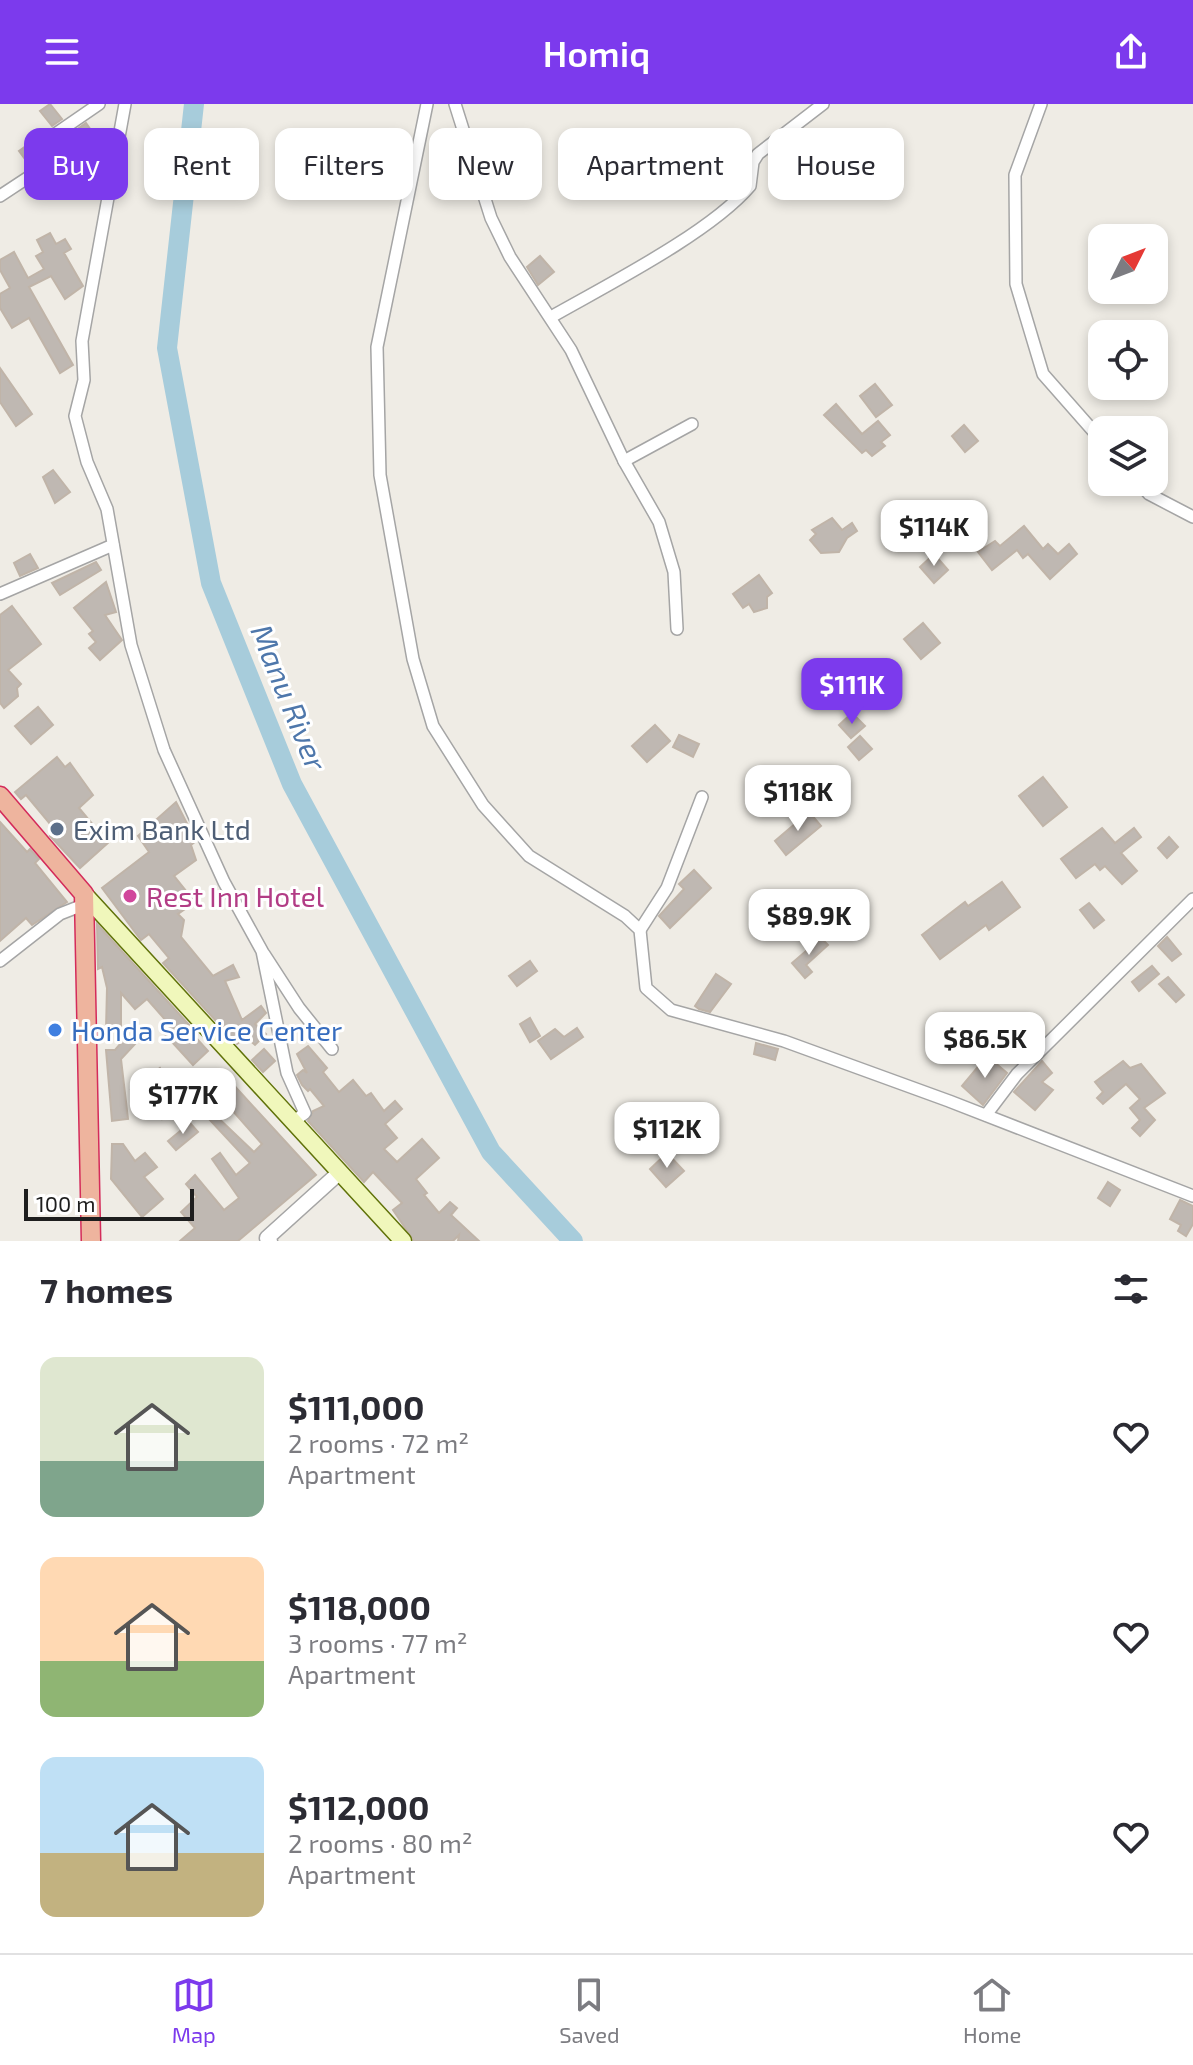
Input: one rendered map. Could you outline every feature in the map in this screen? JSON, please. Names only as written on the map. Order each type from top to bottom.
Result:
[{"type":"highway","points":[[0,796],[84,900],[91,1241]]},
{"type":"main road","points":[[84,900],[403,1241]]},
{"type":"street","points":[[0,196],[53,161],[56,156],[51,137],[99,104]]},
{"type":"street","points":[[125,104],[82,341],[84,380],[75,416],[87,462],[107,509],[131,645],[164,750],[224,882],[262,951],[299,1008],[332,1049]]},
{"type":"street","points":[[427,104],[377,347],[380,475],[413,659],[433,726],[483,805],[529,856],[625,916],[640,930]]},
{"type":"street","points":[[455,104],[491,218],[510,257],[551,317],[624,461],[659,522],[674,572],[677,629]]},
{"type":"street","points":[[551,317],[696,229],[735,200],[750,186],[753,162],[758,154],[823,104]]},
{"type":"street","points":[[1041,104],[1015,175],[1016,284],[1043,374],[1088,425]]},
{"type":"street","points":[[624,461],[692,424]]},
{"type":"street","points":[[1153,496],[1193,517]]},
{"type":"street","points":[[0,594],[113,545]]},
{"type":"street","points":[[702,797],[667,888],[640,930],[646,988],[671,1010],[784,1041],[1193,1196]]},
{"type":"street","points":[[986,1115],[1017,1074],[1193,899]]},
{"type":"street","points":[[0,961],[60,914],[84,900]]},
{"type":"street","points":[[262,951],[287,1073],[305,1113],[293,1122]]},
{"type":"street","points":[[267,1240],[340,1172]]},
{"type":"building","points":[[50,104],[62,119],[52,126],[40,111]]},
{"type":"building","points":[[50,233],[56,244],[65,239],[71,249],[64,253],[83,286],[65,299],[51,276],[29,287],[73,365],[60,373],[29,318],[12,328],[0,308],[0,294],[10,288],[0,270],[0,260],[14,252],[28,278],[44,269],[36,256],[43,252],[37,240]]},
{"type":"building","points":[[540,256],[554,272],[538,285],[527,267]]},
{"type":"building","points":[[0,368],[32,414],[16,426],[0,402]]},
{"type":"building","points":[[875,384],[892,405],[876,417],[860,396]]},
{"type":"building","points":[[836,404],[862,434],[878,421],[890,435],[881,442],[885,446],[872,456],[866,450],[862,453],[824,415]]},
{"type":"building","points":[[964,425],[978,441],[965,452],[952,436]]},
{"type":"building","points":[[53,470],[70,492],[55,503],[43,477]]},
{"type":"building","points":[[832,518],[842,530],[852,523],[857,531],[847,538],[839,552],[821,553],[810,540],[816,534],[812,530]]},
{"type":"building","points":[[947,518],[960,535],[940,550],[927,533]]},
{"type":"building","points":[[1024,526],[1043,549],[1048,544],[1058,554],[1069,544],[1077,554],[1050,579],[1028,554],[1023,558],[1017,550],[992,570],[978,552],[995,541],[1000,546]]},
{"type":"building","points":[[30,554],[38,568],[20,576],[14,563]]},
{"type":"building","points":[[934,554],[948,570],[934,583],[920,567]]},
{"type":"building","points":[[96,562],[101,570],[60,595],[52,583]]},
{"type":"building","points":[[759,575],[772,593],[767,597],[767,608],[754,612],[749,604],[743,608],[733,594]]},
{"type":"building","points":[[106,582],[116,612],[105,615],[122,640],[100,660],[89,648],[96,642],[89,634],[93,631],[74,608]]},
{"type":"building","points":[[12,606],[41,644],[8,670],[21,684],[17,688],[18,696],[4,708],[0,703],[0,615]]},
{"type":"building","points":[[923,623],[940,643],[921,659],[904,639]]},
{"type":"building","points":[[38,707],[53,725],[31,744],[15,726]]},
{"type":"building","points":[[852,713],[865,726],[851,738],[839,725]]},
{"type":"building","points":[[655,725],[670,741],[647,762],[632,746]]},
{"type":"building","points":[[679,735],[699,744],[693,757],[673,747]]},
{"type":"building","points":[[860,736],[872,749],[859,760],[848,747]]},
{"type":"building","points":[[57,757],[65,767],[70,763],[93,795],[79,808],[108,843],[80,868],[50,836],[56,831],[26,795],[21,799],[15,792]]},
{"type":"building","points":[[1043,777],[1067,807],[1043,826],[1019,796]]},
{"type":"building","points":[[176,802],[196,841],[191,845],[196,860],[174,876],[195,902],[178,914],[184,920],[181,937],[213,976],[233,965],[239,977],[225,981],[242,1020],[261,1006],[266,1013],[255,1024],[266,1034],[255,1045],[246,1037],[237,1044],[163,963],[169,958],[149,934],[141,940],[102,888],[149,852],[138,836]]},
{"type":"building","points":[[809,812],[821,826],[786,855],[775,841]]},
{"type":"building","points":[[0,822],[27,852],[30,849],[39,859],[35,863],[67,902],[32,925],[26,918],[0,941]]},
{"type":"building","points":[[1102,828],[1115,843],[1134,828],[1141,837],[1121,853],[1137,871],[1122,884],[1105,866],[1100,870],[1095,864],[1076,878],[1061,859]]},
{"type":"building","points":[[1169,837],[1178,847],[1167,858],[1158,848]]},
{"type":"building","points":[[694,870],[711,888],[670,928],[659,916],[684,889],[679,884]]},
{"type":"building","points":[[1002,882],[1020,907],[989,930],[986,925],[940,959],[922,935],[965,902],[968,906]]},
{"type":"building","points":[[853,893],[867,910],[840,933],[825,916]]},
{"type":"building","points":[[1089,903],[1104,920],[1094,928],[1080,910]]},
{"type":"building","points":[[97,924],[191,1027],[188,1029],[208,1051],[193,1065],[161,1030],[168,1023],[147,999],[135,1009],[121,993],[121,1029],[106,1029],[107,988],[102,967],[98,969]]},
{"type":"building","points":[[1167,937],[1181,954],[1172,961],[1158,946]]},
{"type":"building","points":[[821,938],[828,945],[806,965],[812,972],[805,978],[792,963]]},
{"type":"building","points":[[530,961],[537,971],[517,986],[509,976]]},
{"type":"building","points":[[1152,966],[1159,974],[1139,991],[1132,982]]},
{"type":"building","points":[[716,974],[731,984],[710,1012],[699,1009],[695,1006]]},
{"type":"building","points":[[1168,977],[1184,995],[1176,1002],[1159,984]]},
{"type":"building","points":[[530,1018],[540,1036],[530,1042],[520,1024]]},
{"type":"building","points":[[577,1028],[583,1037],[551,1059],[538,1041],[555,1029],[564,1037]]},
{"type":"building","points":[[127,1036],[135,1044],[121,1059],[128,1119],[112,1121],[106,1050],[115,1050]]},
{"type":"building","points":[[756,1043],[778,1049],[775,1060],[754,1054]]},
{"type":"building","points":[[308,1046],[327,1068],[323,1072],[339,1092],[353,1080],[366,1096],[371,1093],[384,1111],[395,1101],[402,1109],[385,1124],[397,1138],[384,1149],[397,1162],[422,1139],[439,1158],[416,1179],[427,1193],[424,1195],[439,1213],[450,1202],[457,1208],[451,1215],[479,1241],[458,1241],[459,1235],[453,1241],[414,1241],[393,1210],[402,1203],[373,1172],[364,1182],[308,1121],[313,1111],[324,1106],[310,1089],[308,1091],[302,1085],[297,1075],[303,1070],[307,1073],[297,1054]]},
{"type":"building","points":[[264,1049],[275,1061],[263,1072],[252,1060]]},
{"type":"building","points":[[987,1056],[1007,1073],[983,1105],[962,1086]]},
{"type":"building","points":[[1042,1061],[1052,1073],[1042,1082],[1053,1090],[1035,1110],[1014,1092]]},
{"type":"building","points":[[1123,1061],[1130,1068],[1141,1064],[1165,1093],[1144,1108],[1155,1120],[1140,1136],[1132,1128],[1140,1120],[1130,1108],[1140,1099],[1126,1084],[1103,1104],[1097,1098],[1103,1092],[1095,1082]]},
{"type":"building","points":[[160,1068],[173,1085],[166,1090],[179,1105],[162,1119],[148,1103],[143,1106],[131,1090]]},
{"type":"building","points":[[230,1081],[316,1175],[238,1241],[180,1241],[195,1228],[181,1212],[197,1197],[186,1184],[195,1175],[224,1210],[239,1198],[212,1159],[220,1153],[236,1175],[250,1163],[209,1119],[214,1114],[254,1152],[262,1144],[217,1093]]},
{"type":"building","points":[[190,1123],[198,1132],[176,1150],[168,1141]]},
{"type":"building","points":[[112,1144],[123,1144],[135,1161],[145,1153],[157,1167],[144,1177],[163,1199],[142,1217],[111,1179]]},
{"type":"building","points":[[667,1153],[684,1171],[666,1187],[650,1169]]},
{"type":"building","points":[[1108,1182],[1120,1190],[1110,1206],[1098,1198]]},
{"type":"building","points":[[1180,1200],[1193,1206],[1193,1224],[1186,1236],[1178,1231],[1181,1225],[1170,1219]]},
{"type":"waterway","name":"Manu River","points":[[194,104],[167,348],[211,583],[292,784],[491,1152],[573,1241]]},
{"type":"place","name":"Exim Bank Ltd","points":[[57,829]]},
{"type":"place","name":"Rest Inn Hotel","points":[[130,896]]},
{"type":"place","name":"Honda Service Center","points":[[55,1030]]}]
